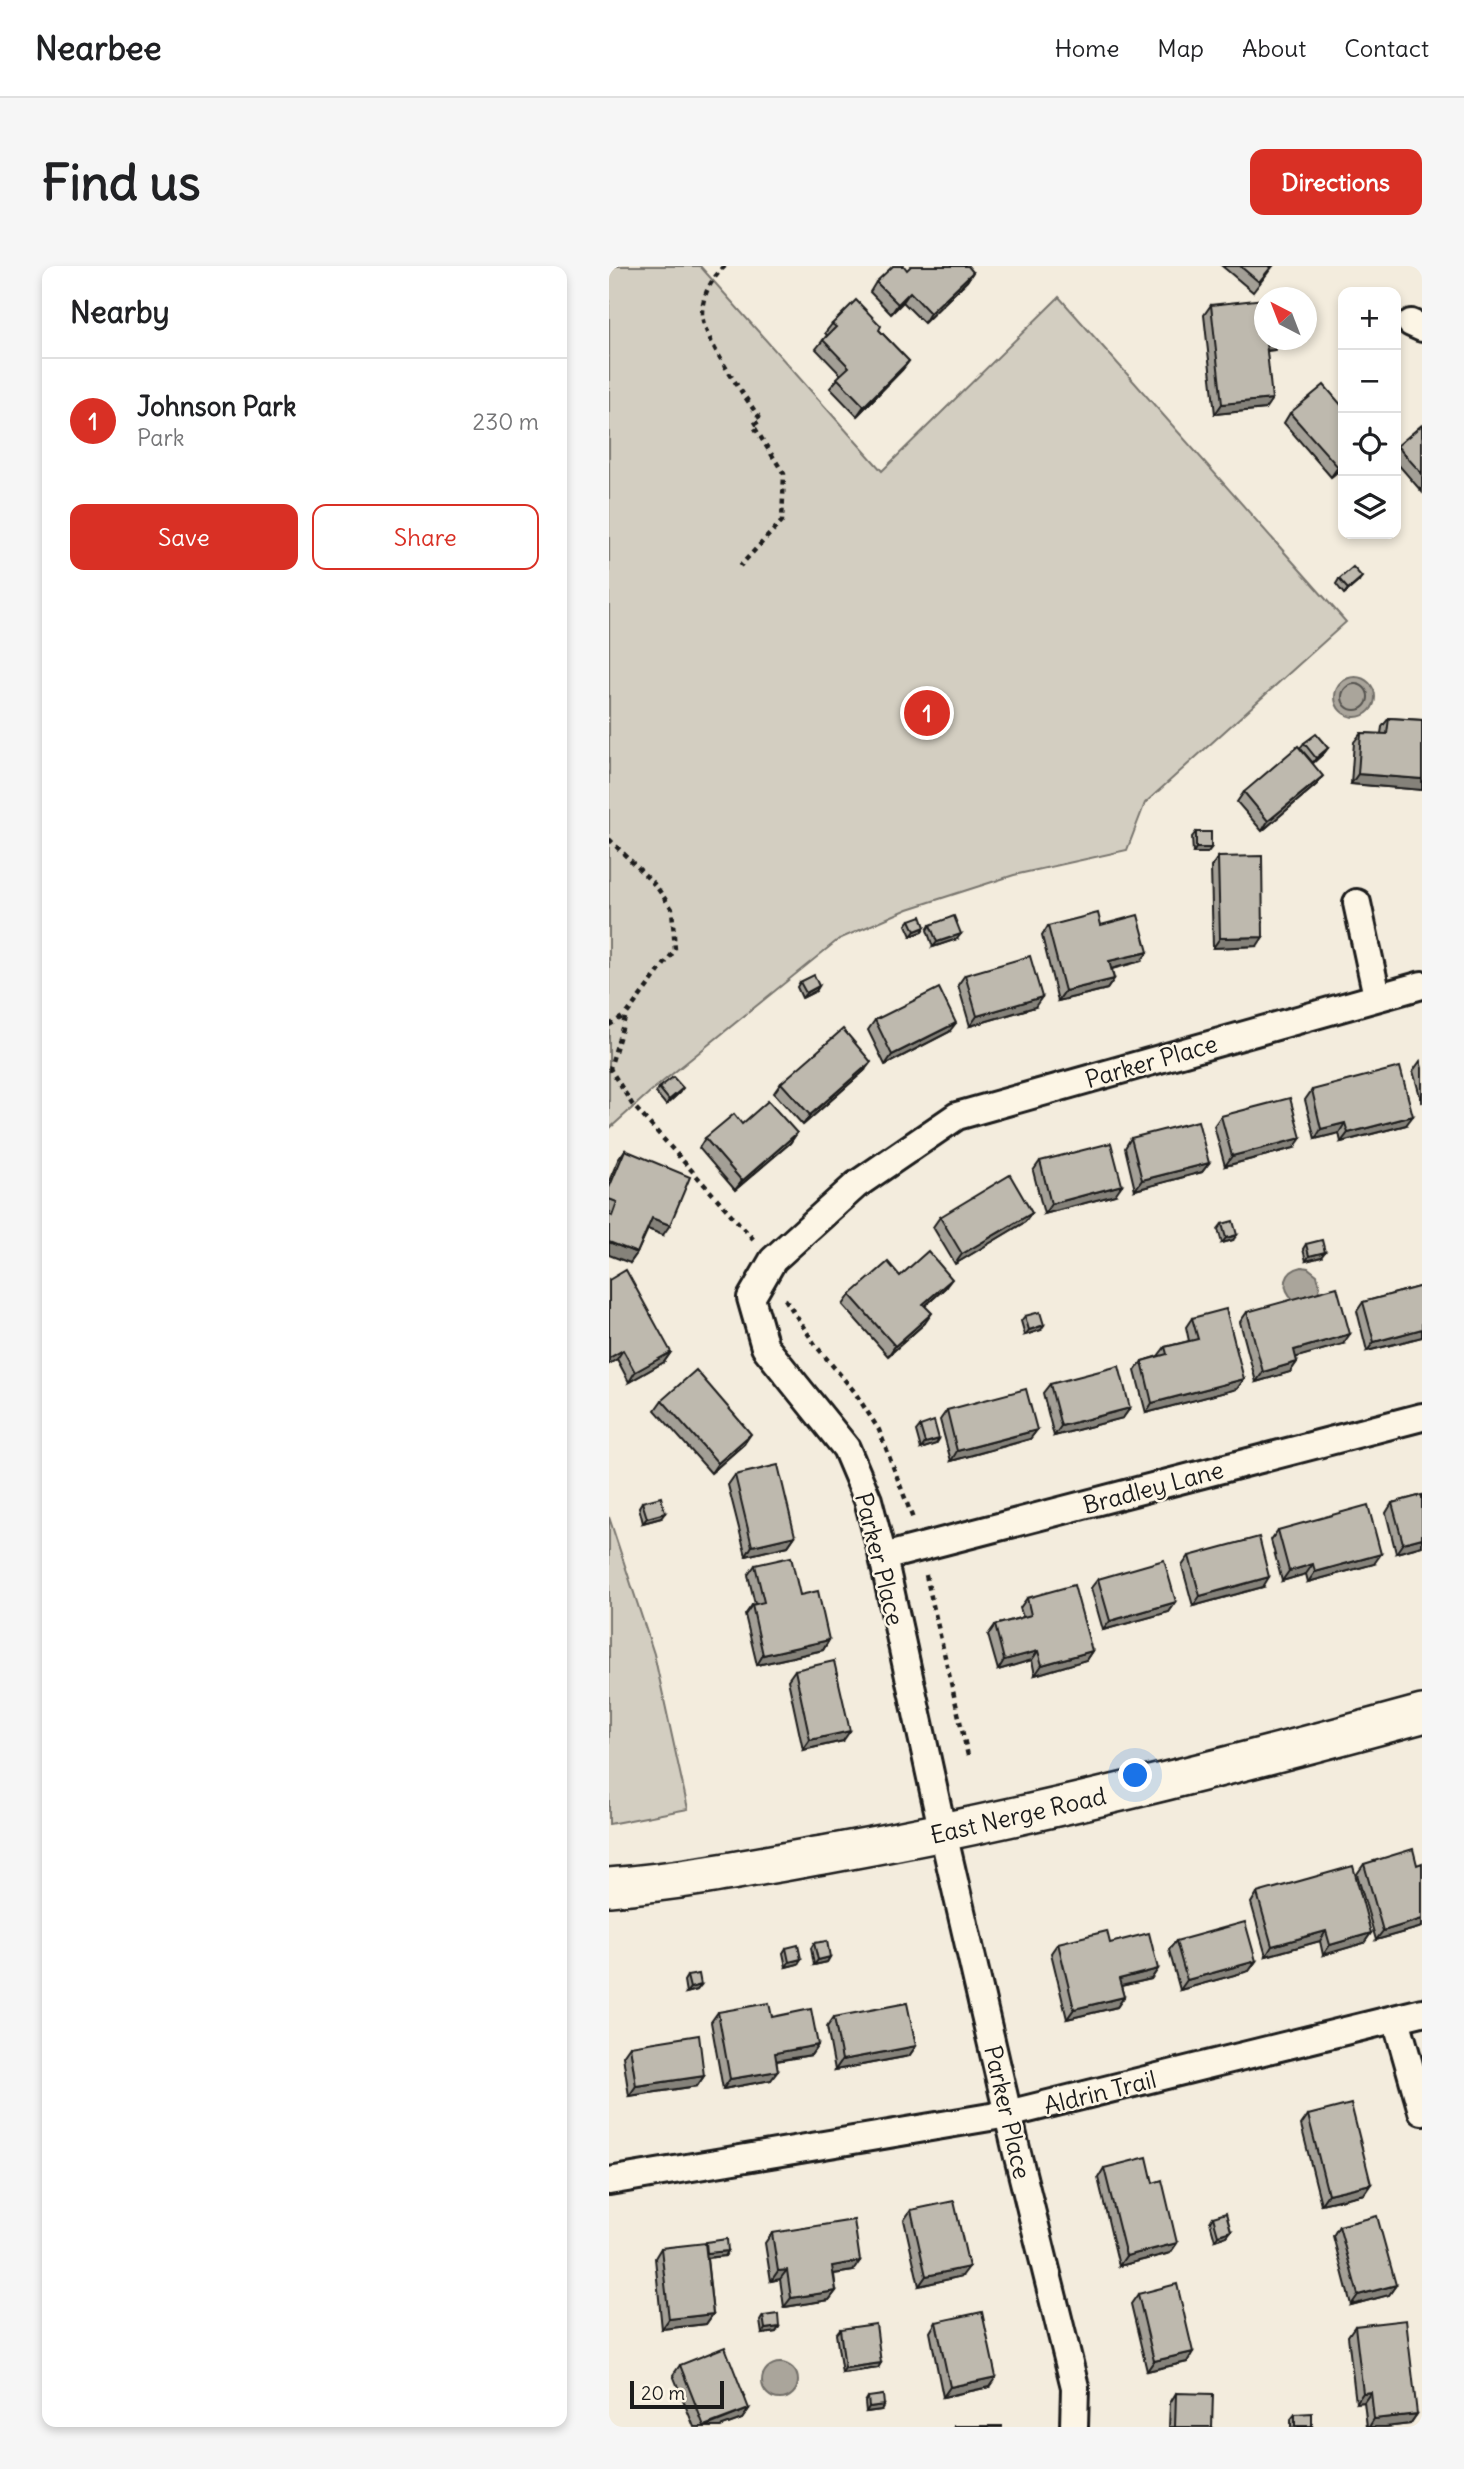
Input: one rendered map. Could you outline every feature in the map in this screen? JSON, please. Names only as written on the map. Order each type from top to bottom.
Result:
[{"type":"main road","name":"East Nerge Road","points":[[609,1887],[699,1877],[943,1833],[1223,1768],[1422,1714]]},
{"type":"street","points":[[1357,903],[1377,996]]},
{"type":"street","name":"Parker Place","points":[[1074,2427],[1075,2387],[1008,2114],[868,1500],[846,1448],[765,1347],[751,1298],[773,1261],[856,1185],[957,1116],[1422,985]]},
{"type":"street","name":"Bradley Lane","points":[[883,1557],[1422,1417]]},
{"type":"street","name":"Aldrin Trail","points":[[609,2181],[1008,2114],[1422,2012]]},
{"type":"street","points":[[1396,2019],[1422,2111]]},
{"type":"path","points":[[725,266],[713,277],[703,304],[702,317],[720,356],[761,420],[753,425],[784,474],[782,521],[740,566]]},
{"type":"path","points":[[609,839],[656,886],[672,909],[675,950],[626,1015],[610,1069]]},
{"type":"path","points":[[609,1025],[626,1015]]},
{"type":"shaded area","points":[[609,266],[700,266],[882,471],[1059,297],[1346,622],[1145,803],[1127,850],[1014,875],[908,909],[839,939],[650,1092],[609,1129]]},
{"type":"shaded area","points":[[609,1517],[654,1654],[688,1809],[609,1824]]},
{"type":"water","points":[[1355,677],[1363,678],[1369,683],[1374,689],[1374,705],[1369,711],[1363,716],[1355,717],[1347,716],[1341,711],[1336,705],[1335,697],[1336,689],[1341,683],[1347,678]]},
{"type":"water","points":[[1302,1267],[1317,1275],[1320,1287],[1318,1293],[1294,1300],[1287,1290],[1286,1281],[1291,1272]]},
{"type":"water","points":[[780,2363],[792,2369],[798,2381],[792,2393],[780,2399],[768,2393],[762,2381],[768,2369]]},
{"type":"building","points":[[893,266],[904,266],[907,270],[911,266],[968,266],[973,272],[930,313],[910,292],[898,304],[876,282]]},
{"type":"building","points":[[1240,266],[1272,266],[1259,282]]},
{"type":"building","points":[[856,300],[881,326],[879,330],[909,361],[864,406],[837,378],[849,367],[823,340],[836,327],[832,324]]},
{"type":"building","points":[[1254,300],[1254,350],[1267,350],[1272,399],[1222,404],[1211,305]]},
{"type":"building","points":[[1324,385],[1338,401],[1338,467],[1290,413]]},
{"type":"building","points":[[1422,425],[1422,474],[1401,450],[1401,443]]},
{"type":"building","points":[[1353,567],[1362,577],[1348,589],[1339,579]]},
{"type":"building","points":[[1389,718],[1422,720],[1422,779],[1358,774],[1361,733],[1387,734]]},
{"type":"building","points":[[1316,734],[1328,748],[1316,758],[1304,743]]},
{"type":"building","points":[[1298,746],[1323,776],[1268,821],[1244,792]]},
{"type":"building","points":[[1196,832],[1211,832],[1211,848],[1196,848]]},
{"type":"building","points":[[1262,856],[1263,937],[1220,938],[1218,857]]},
{"type":"building","points":[[1098,913],[1101,925],[1138,915],[1148,952],[1109,961],[1114,979],[1065,991],[1048,926]]},
{"type":"building","points":[[921,916],[925,927],[915,931],[910,920]]},
{"type":"building","points":[[954,916],[961,934],[937,942],[930,925]]},
{"type":"building","points":[[1030,956],[1042,997],[977,1016],[965,975]]},
{"type":"building","points":[[814,975],[819,986],[806,993],[800,982]]},
{"type":"building","points":[[939,988],[956,1023],[892,1055],[875,1020]]},
{"type":"building","points":[[843,1029],[871,1062],[810,1115],[781,1083]]},
{"type":"building","points":[[1400,1067],[1413,1116],[1348,1133],[1345,1123],[1321,1129],[1312,1090]]},
{"type":"building","points":[[673,1077],[683,1088],[669,1100],[659,1088]]},
{"type":"building","points":[[1290,1098],[1301,1138],[1232,1156],[1221,1116]]},
{"type":"building","points":[[768,1101],[797,1133],[742,1181],[705,1138],[734,1114],[742,1124]]},
{"type":"building","points":[[1198,1121],[1209,1163],[1142,1180],[1131,1138]]},
{"type":"building","points":[[1111,1143],[1122,1185],[1051,1204],[1040,1161]]},
{"type":"building","points":[[625,1150],[690,1177],[670,1225],[652,1218],[637,1253],[609,1242],[609,1214],[612,1216],[617,1202],[609,1199],[609,1188]]},
{"type":"building","points":[[1010,1175],[1032,1213],[962,1254],[940,1217]]},
{"type":"building","points":[[1233,1221],[1237,1235],[1226,1238],[1222,1224]]},
{"type":"building","points":[[1322,1240],[1325,1252],[1309,1256],[1306,1244]]},
{"type":"building","points":[[928,1251],[952,1279],[923,1304],[932,1313],[895,1346],[850,1295],[888,1262],[900,1276]]},
{"type":"building","points":[[626,1270],[671,1352],[635,1372],[623,1350],[609,1358],[609,1280]]},
{"type":"building","points":[[1422,1286],[1422,1329],[1374,1342],[1363,1302]]},
{"type":"building","points":[[1337,1287],[1350,1334],[1294,1350],[1297,1362],[1263,1372],[1247,1312]]},
{"type":"building","points":[[1226,1309],[1244,1379],[1152,1403],[1142,1361],[1167,1354],[1165,1347],[1198,1339],[1192,1318]]},
{"type":"building","points":[[1040,1312],[1044,1325],[1029,1330],[1025,1316]]},
{"type":"building","points":[[1119,1366],[1130,1408],[1061,1426],[1050,1384]]},
{"type":"building","points":[[696,1370],[751,1434],[718,1463],[662,1400]]},
{"type":"building","points":[[1026,1389],[1037,1430],[957,1451],[947,1410]]},
{"type":"building","points":[[934,1421],[939,1439],[925,1443],[920,1426]]},
{"type":"building","points":[[778,1465],[795,1536],[752,1546],[735,1475]]},
{"type":"building","points":[[1422,1495],[1422,1538],[1403,1543],[1392,1503]]},
{"type":"building","points":[[661,1497],[665,1513],[647,1518],[642,1502]]},
{"type":"building","points":[[1368,1505],[1381,1554],[1315,1572],[1313,1564],[1289,1571],[1278,1530]]},
{"type":"building","points":[[1259,1537],[1269,1577],[1200,1596],[1189,1556]]},
{"type":"building","points":[[791,1557],[800,1595],[818,1591],[829,1640],[763,1655],[752,1605],[764,1602],[755,1565]]},
{"type":"building","points":[[1164,1560],[1176,1602],[1110,1621],[1098,1579]]},
{"type":"building","points":[[1074,1585],[1092,1651],[1042,1665],[1038,1651],[1004,1660],[995,1625],[1031,1615],[1027,1598]]},
{"type":"building","points":[[834,1661],[850,1731],[810,1740],[795,1670]]},
{"type":"building","points":[[1413,1849],[1417,1865],[1422,1863],[1422,1919],[1383,1931],[1364,1864]]},
{"type":"building","points":[[1353,1866],[1371,1933],[1330,1945],[1326,1931],[1272,1946],[1257,1893]]},
{"type":"building","points":[[1245,1922],[1256,1961],[1187,1980],[1176,1941]]},
{"type":"building","points":[[1107,1931],[1110,1943],[1149,1933],[1158,1969],[1119,1979],[1124,1997],[1074,2009],[1058,1943]]},
{"type":"building","points":[[827,1941],[830,1957],[818,1960],[814,1943]]},
{"type":"building","points":[[798,1945],[801,1959],[789,1962],[786,1948]]},
{"type":"building","points":[[699,1974],[701,1985],[690,1988],[687,1976]]},
{"type":"building","points":[[769,2003],[772,2017],[811,2009],[818,2045],[775,2053],[778,2071],[730,2079],[718,2012]]},
{"type":"building","points":[[907,2003],[916,2046],[842,2060],[834,2017]]},
{"type":"building","points":[[699,2035],[704,2076],[636,2086],[630,2046]]},
{"type":"building","points":[[1351,2104],[1371,2184],[1328,2194],[1308,2115]]},
{"type":"building","points":[[1147,2157],[1153,2183],[1162,2180],[1177,2243],[1126,2256],[1104,2168]]},
{"type":"building","points":[[954,2201],[969,2267],[926,2276],[911,2210]]},
{"type":"building","points":[[1226,2213],[1231,2231],[1218,2235],[1213,2217]]},
{"type":"building","points":[[1377,2216],[1396,2285],[1358,2295],[1339,2226]]},
{"type":"building","points":[[854,2220],[860,2261],[832,2266],[836,2291],[791,2298],[787,2270],[778,2271],[772,2233]]},
{"type":"building","points":[[727,2239],[728,2251],[707,2253],[706,2242]]},
{"type":"building","points":[[705,2243],[713,2314],[669,2319],[661,2248]]},
{"type":"building","points":[[1177,2284],[1193,2352],[1154,2361],[1138,2294]]},
{"type":"building","points":[[982,2312],[996,2377],[950,2387],[936,2322]]},
{"type":"building","points":[[778,2314],[779,2327],[765,2329],[763,2316]]},
{"type":"building","points":[[1406,2320],[1417,2414],[1374,2419],[1371,2392],[1363,2393],[1355,2326]]},
{"type":"building","points":[[876,2324],[881,2363],[845,2368],[840,2329]]},
{"type":"building","points":[[725,2347],[749,2409],[704,2426],[680,2365]]},
{"type":"building","points":[[1176,2393],[1213,2394],[1212,2427],[1175,2427]]},
{"type":"building","points":[[883,2395],[884,2405],[869,2407],[868,2397]]},
{"type":"building","points":[[1312,2413],[1312,2426],[1295,2426],[1295,2414]]},
{"type":"building","points":[[1002,2426],[1002,2427],[954,2427]]},
{"type":"place","name":"Johnson Park","points":[[927,713]]}]
